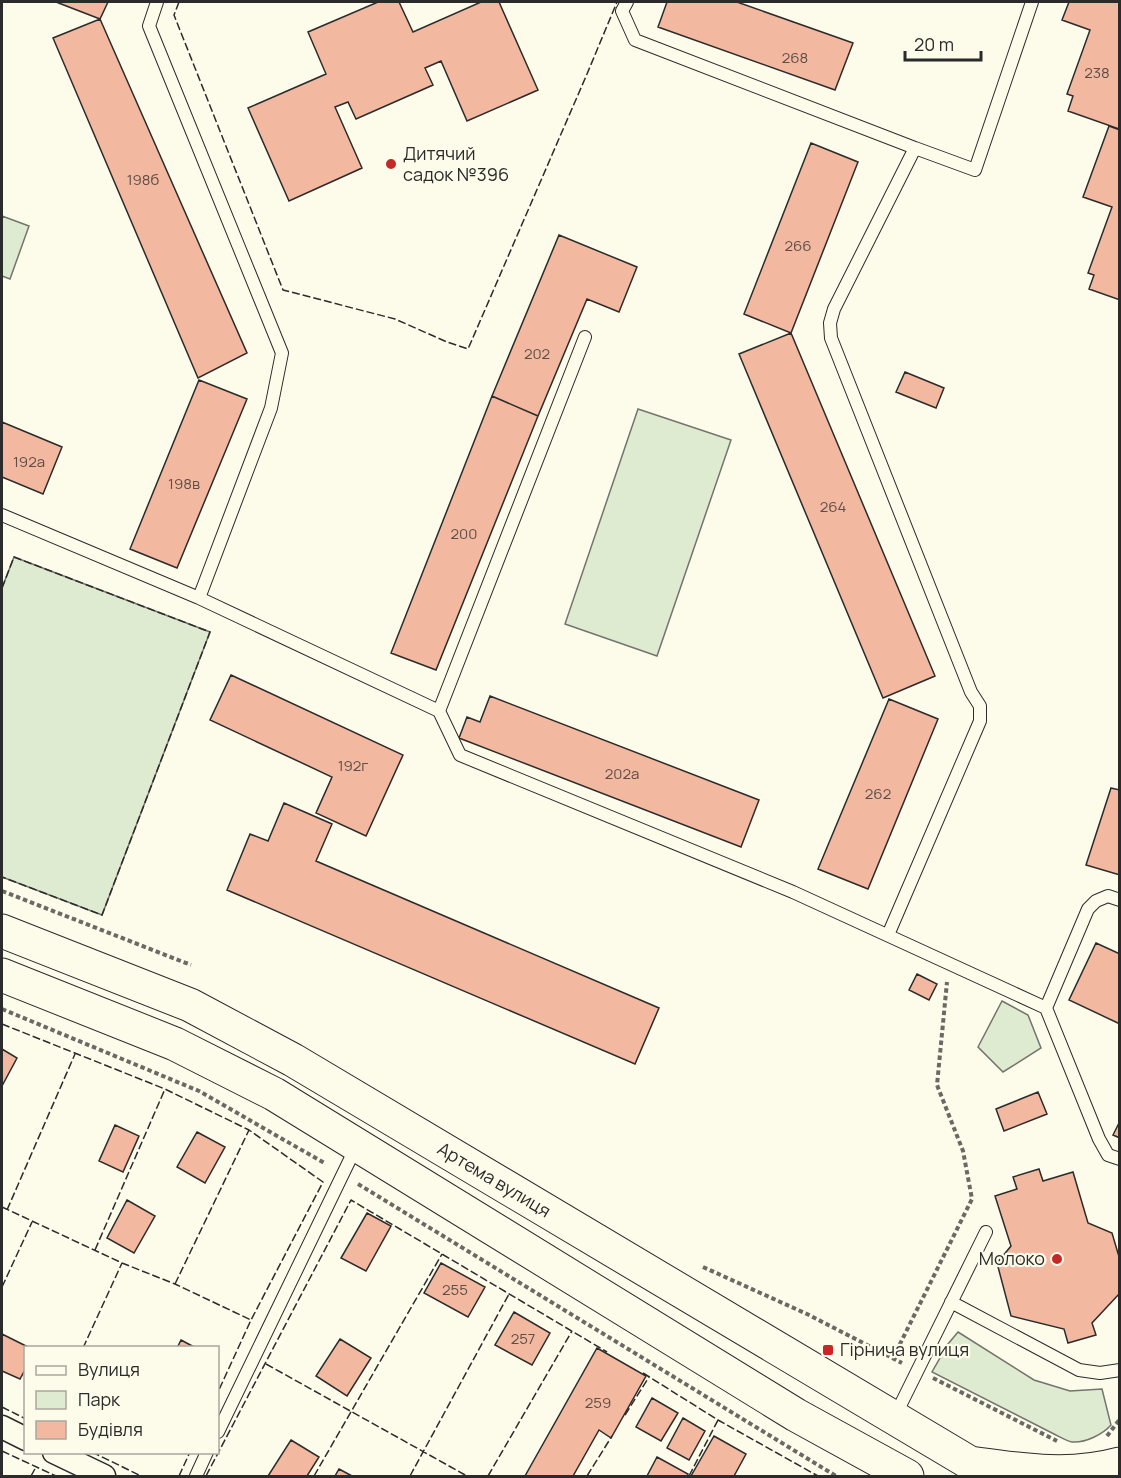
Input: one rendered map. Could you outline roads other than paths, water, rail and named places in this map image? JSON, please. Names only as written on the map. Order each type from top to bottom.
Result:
[{"type":"main road","name":"Артема вулиця","points":[[2,931],[190,1005],[293,1060],[970,1463],[1058,1476],[1079,1475],[1119,1464]]},
{"type":"main road","points":[[2,975],[175,1044],[274,1094],[350,1160],[907,1476]]},
{"type":"street","points":[[2,1427],[24,1438]]},
{"type":"street","points":[[58,1454],[104,1476]]},
{"type":"lane","points":[[157,2],[149,26],[282,353],[271,408],[199,598]]},
{"type":"lane","points":[[627,2],[622,11],[635,40],[975,170],[1032,2]]},
{"type":"lane","points":[[888,936],[980,721],[980,706],[971,692],[831,338],[830,323],[834,309],[915,148]]},
{"type":"lane","points":[[439,711],[585,338]]},
{"type":"lane","points":[[2,514],[199,598],[439,711],[460,755],[793,892],[1046,1008],[1103,1148],[1108,1155],[1119,1159]]},
{"type":"lane","points":[[1046,1008],[1088,909],[1096,901],[1108,896],[1119,900]]},
{"type":"lane","points":[[219,1430],[350,1160]]},
{"type":"lane","points":[[894,1418],[986,1232]]},
{"type":"lane","points":[[951,1302],[1079,1370],[1100,1373],[1119,1370]]},
{"type":"lane","points":[[196,1476],[206,1454]]},
{"type":"place","name":"Дитячий садок №396","points":[[391,164]]},
{"type":"place","name":"Молоко","points":[[1057,1259]]},
{"type":"place","name":"Гірнича вулиця","points":[[828,1350]]}]
